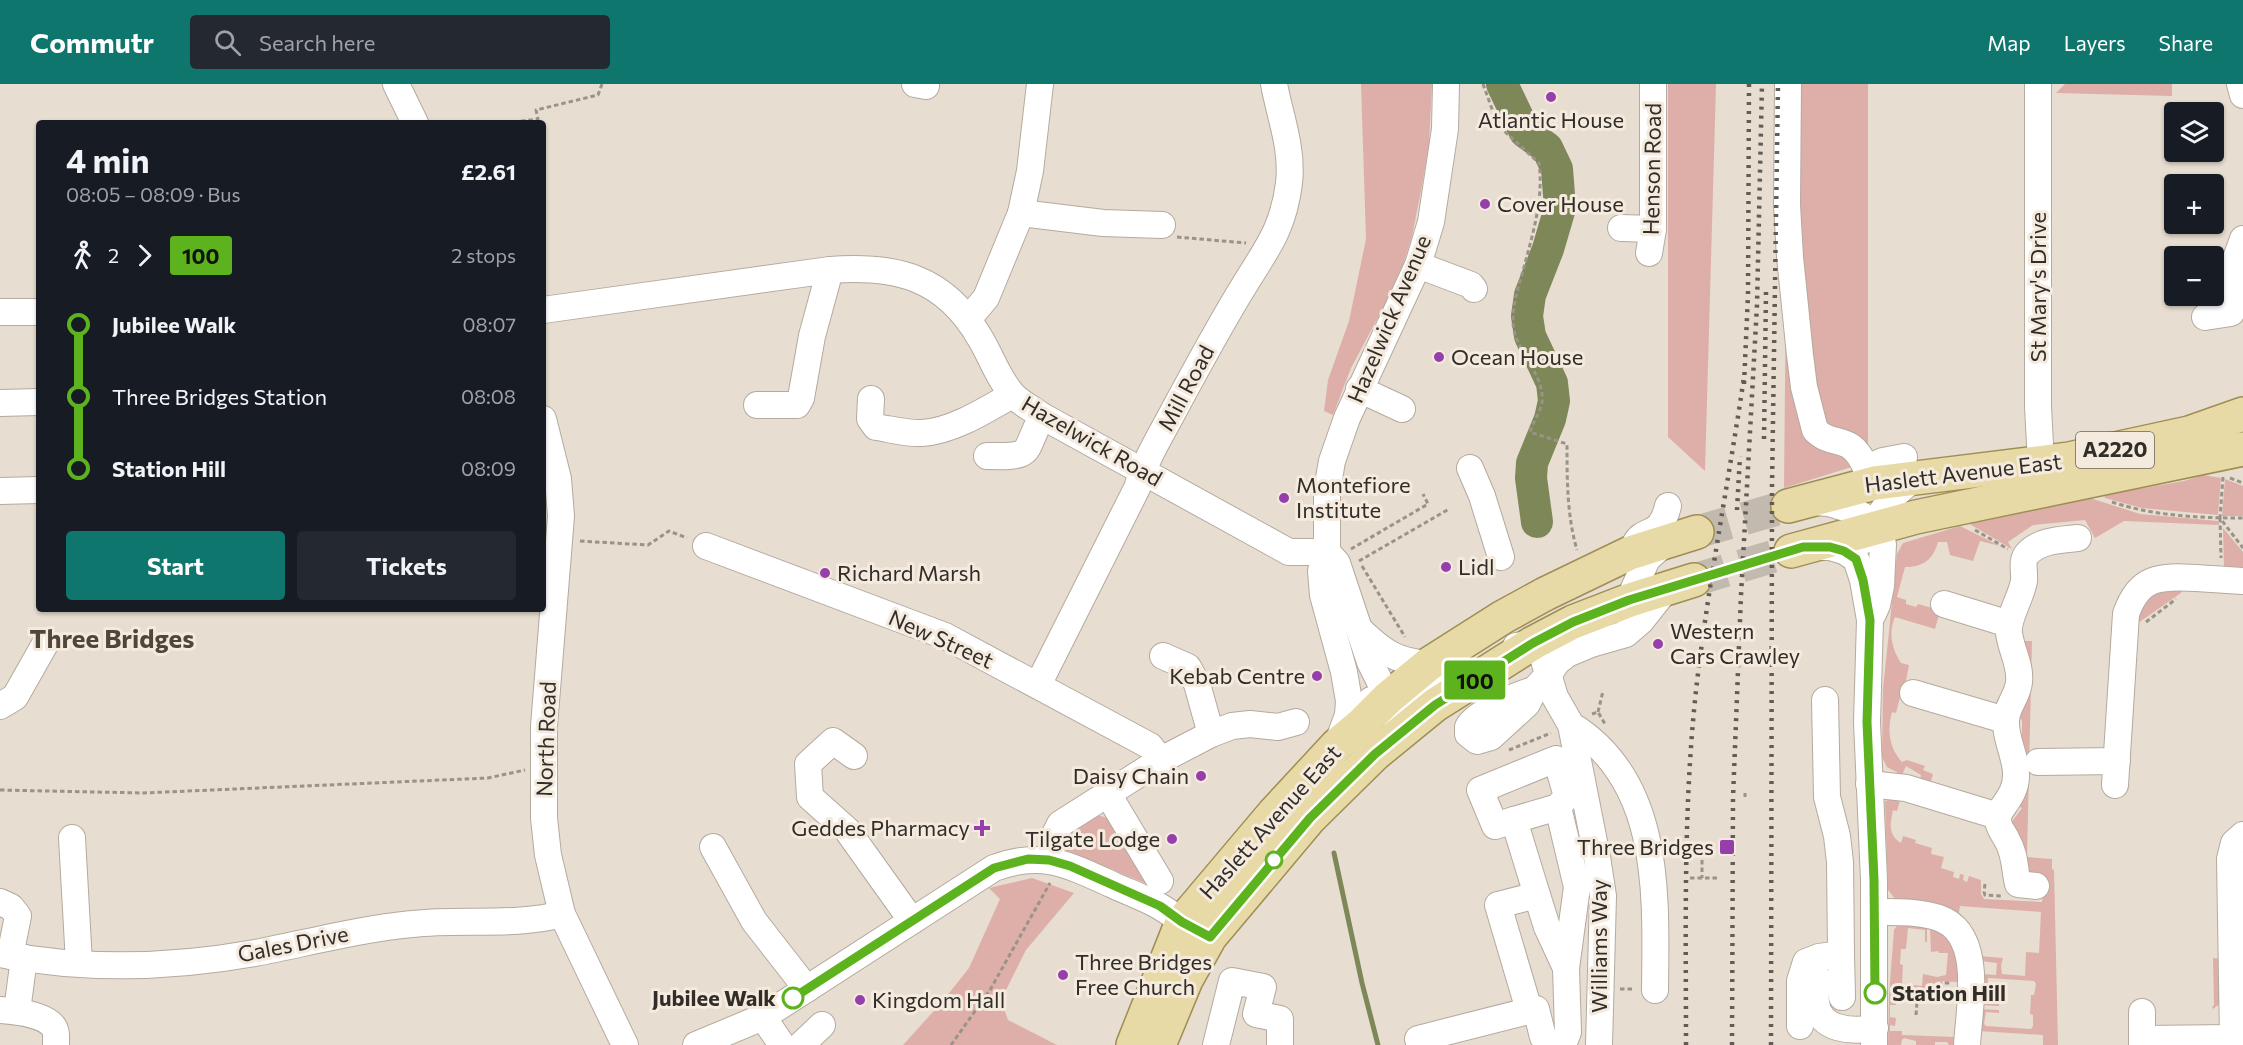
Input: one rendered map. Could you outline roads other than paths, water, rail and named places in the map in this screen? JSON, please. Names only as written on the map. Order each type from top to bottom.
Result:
[{"type":"main road","name":"Haslett Avenue East","points":[[1797,549],[1884,531],[2041,477],[2078,458],[2189,433],[2243,414]]},
{"type":"main road","name":"Haslett Avenue East","points":[[1797,504],[1866,476],[1911,466],[2041,477],[2243,449]]},
{"type":"main road","name":"Haslett Avenue East","points":[[1159,1045],[1186,980],[1196,930],[1375,754],[1435,705],[1533,643],[1653,585],[1682,536]]},
{"type":"main road","name":"Haslett Avenue East","points":[[1133,1045],[1196,930],[1274,813],[1337,745],[1386,705],[1429,664],[1572,571],[1653,585]]},
{"type":"street","points":[[396,84],[414,120]]},
{"type":"street","points":[[968,319],[986,298],[1021,213],[1030,171],[1040,84]]},
{"type":"street","name":"Mill Road","points":[[1038,685],[1137,488],[1142,471],[1211,341],[1268,250],[1285,208],[1289,182],[1288,148],[1274,84]]},
{"type":"street","name":"Hazelwick Avenue","points":[[1337,745],[1348,715],[1349,701],[1344,672],[1323,595],[1321,571],[1327,552],[1327,490],[1332,461],[1359,389],[1418,265],[1431,222],[1444,129],[1446,84]]},
{"type":"street","name":"Henson Road","points":[[1621,228],[1651,241],[1653,84]]},
{"type":"street","points":[[1788,84],[1787,205],[1804,387],[1815,430],[1856,450],[1866,476]]},
{"type":"street","name":"St Mary's Drive","points":[[2038,84],[2038,407],[2041,477]]},
{"type":"street","points":[[2240,84],[2243,95]]},
{"type":"street","points":[[1021,213],[1103,223],[1162,225]]},
{"type":"street","points":[[2205,317],[2226,316],[2231,313],[2235,264],[2243,239]]},
{"type":"street","points":[[1418,265],[1471,285],[1474,289]]},
{"type":"street","name":"Hazelwick Road","points":[[546,310],[830,270],[864,268],[919,279],[957,305],[968,319],[1012,394],[1042,416],[1289,552],[1327,552]]},
{"type":"street","points":[[757,405],[797,405],[801,398],[812,336],[830,270]]},
{"type":"street","points":[[0,312],[36,312]]},
{"type":"street","points":[[1359,389],[1402,409]]},
{"type":"street","points":[[871,399],[870,419],[876,426],[919,433],[935,431],[974,416],[1012,394]]},
{"type":"street","points":[[0,403],[36,402]]},
{"type":"street","points":[[987,456],[1020,455],[1027,451],[1033,432],[1042,416]]},
{"type":"street","points":[[2189,433],[2222,434],[2243,429]]},
{"type":"street","name":"North Road","points":[[546,431],[558,479],[561,516],[550,640],[543,766],[544,818],[548,855],[562,914],[625,1045]]},
{"type":"street","points":[[1870,620],[1877,605],[1881,586],[1886,502],[1897,490],[1911,466]]},
{"type":"street","points":[[1470,468],[1482,496],[1501,557]]},
{"type":"street","points":[[0,491],[36,490]]},
{"type":"street","points":[[1797,504],[1829,502],[1852,510],[1884,531]]},
{"type":"street","points":[[1856,559],[1884,531]]},
{"type":"street","points":[[2036,886],[2018,884],[2015,858],[1999,826],[1998,816],[2016,787],[2015,758],[2007,728],[2020,681],[2018,663],[2008,632],[2024,582],[2024,564],[2027,553],[2046,542],[2078,538]]},
{"type":"street","name":"New Street","points":[[706,546],[945,636],[1150,746],[1161,760]]},
{"type":"street","points":[[1797,549],[1830,547],[1844,551],[1856,559],[1863,580],[1870,620],[1867,722],[1874,912],[1875,1037],[1860,1031],[1839,1028],[1829,1023],[1818,1014],[1816,1003],[1830,955],[1840,862],[1837,836],[1827,797],[1825,700]]},
{"type":"street","name":"Hazelwick Avenue","points":[[1327,552],[1337,563],[1386,705]]},
{"type":"street","points":[[2038,762],[2116,773],[2124,638],[2126,614],[2130,601],[2144,585],[2155,579],[2169,576],[2232,580]]},
{"type":"street","points":[[1542,682],[1557,662],[1615,627],[1653,585]]},
{"type":"street","points":[[1944,604],[2009,624]]},
{"type":"street","name":"Hazelwick Avenue","points":[[1358,629],[1381,650],[1392,656],[1407,662],[1429,664]]},
{"type":"street","name":"Williams Way","points":[[1533,643],[1543,657],[1542,682],[1555,697],[1571,725],[1603,896],[1599,1045]]},
{"type":"street","name":"Haslett Avenue East","points":[[1375,754],[1386,738],[1386,705],[1404,707],[1488,655],[1505,648],[1533,643]]},
{"type":"street","points":[[0,706],[15,697],[45,644]]},
{"type":"street","points":[[1163,656],[1188,667],[1197,684],[1211,734]]},
{"type":"street","name":"Hazelwick Avenue","points":[[1344,672],[1386,705]]},
{"type":"street","points":[[1913,693],[2007,728]]},
{"type":"street","points":[[1952,719],[1999,732],[2007,728]]},
{"type":"street","points":[[1049,860],[1055,834],[1060,824],[1161,760],[1211,734],[1232,726],[1250,724],[1278,727],[1296,722]]},
{"type":"street","points":[[1571,725],[1591,737],[1616,765],[1643,821],[1653,881],[1648,990]]},
{"type":"street","points":[[854,756],[833,741],[820,752],[808,764],[810,797],[847,830],[912,921]]},
{"type":"street","points":[[1556,759],[1567,796],[1558,807],[1514,820],[1495,826],[1480,790],[1556,759]]},
{"type":"street","points":[[1869,784],[1906,788],[1998,816]]},
{"type":"street","points":[[1108,794],[1160,881]]},
{"type":"street","points":[[1558,807],[1577,887],[1566,968],[1568,1032],[1563,1045]]},
{"type":"street","points":[[1514,820],[1547,927],[1566,968]]},
{"type":"street","points":[[2142,1012],[2143,1042],[2238,1038],[2230,859],[2235,843],[2243,835]]},
{"type":"street","points":[[72,838],[80,963]]},
{"type":"street","points":[[713,847],[754,921],[807,989]]},
{"type":"street","points":[[696,1045],[763,1017],[994,868],[1028,859],[1049,860],[1070,866],[1160,906],[1196,930]]},
{"type":"street","points":[[1529,1010],[1498,905],[1537,895]]},
{"type":"street","points":[[0,902],[11,907],[18,916],[11,956],[9,1011],[44,1019],[52,1025],[56,1033],[56,1045]]},
{"type":"street","points":[[1874,912],[1916,914],[1942,919],[1952,926],[1965,941],[1969,952],[1970,984],[1967,1045]]},
{"type":"street","name":"Gales Drive","points":[[11,956],[80,963],[142,965],[254,953],[372,928],[435,922],[541,920],[562,914]]},
{"type":"street","points":[[1830,955],[1842,997]]},
{"type":"street","points":[[1800,1026],[1800,981],[1806,962],[1830,955]]},
{"type":"street","points":[[1216,1045],[1232,981],[1263,987],[1256,1014],[1280,1019],[1280,1045]]},
{"type":"street","points":[[1420,1045],[1418,1039],[1536,1009],[1543,1037],[1553,1045]]},
{"type":"street","points":[[763,1017],[782,1045]]},
{"type":"street","points":[[801,1045],[822,1025]]},
{"type":"waterway","points":[[1502,84],[1525,132],[1547,148],[1557,169],[1560,208],[1548,249],[1530,295],[1527,316],[1530,336],[1552,383],[1554,401],[1550,419],[1532,463],[1531,478],[1537,522]]},
{"type":"waterway","points":[[1334,853],[1378,1045]]},
{"type":"tunnel","points":[[1697,532],[1788,506]]},
{"type":"tunnel","points":[[1694,580],[1791,551]]},
{"type":"railway","points":[[1744,384],[1748,295],[1749,84]]},
{"type":"railway","points":[[1732,1045],[1733,798],[1741,595],[1757,305],[1762,84]]},
{"type":"railway","points":[[1771,1045],[1772,487],[1778,84]]},
{"type":"railway","points":[[1764,439],[1766,292]]},
{"type":"railway","points":[[1686,1045],[1686,864],[1689,773],[1707,606],[1744,377]]},
{"type":"railway","points":[[1737,510],[1740,456]]},
{"type":"place","name":"Atlantic House","points":[[1551,97]]},
{"type":"place","name":"Cover House","points":[[1485,204]]},
{"type":"place","name":"Ocean House","points":[[1439,357]]},
{"type":"place","name":"Montefiore Institute","points":[[1284,498]]},
{"type":"place","name":"Lidl","points":[[1446,567]]},
{"type":"place","name":"Richard Marsh","points":[[825,573]]},
{"type":"place","name":"Western Cars Crawley","points":[[1658,644]]},
{"type":"place","name":"Kebab Centre","points":[[1317,676]]},
{"type":"place","name":"Daisy Chain","points":[[1201,776]]},
{"type":"place","name":"Geddes Pharmacy","points":[[982,828]]},
{"type":"place","name":"Tilgate Lodge","points":[[1172,839]]},
{"type":"place","name":"Three Bridges","points":[[1727,847]]},
{"type":"place","name":"Three Bridges Free Church","points":[[1063,975]]},
{"type":"place","name":"Station Hill","points":[[1875,993]]},
{"type":"place","name":"Jubilee Walk","points":[[793,998]]},
{"type":"place","name":"Kingdom Hall","points":[[860,1000]]},
{"type":"district","name":"Three Bridges","points":[[112,639]]}]
